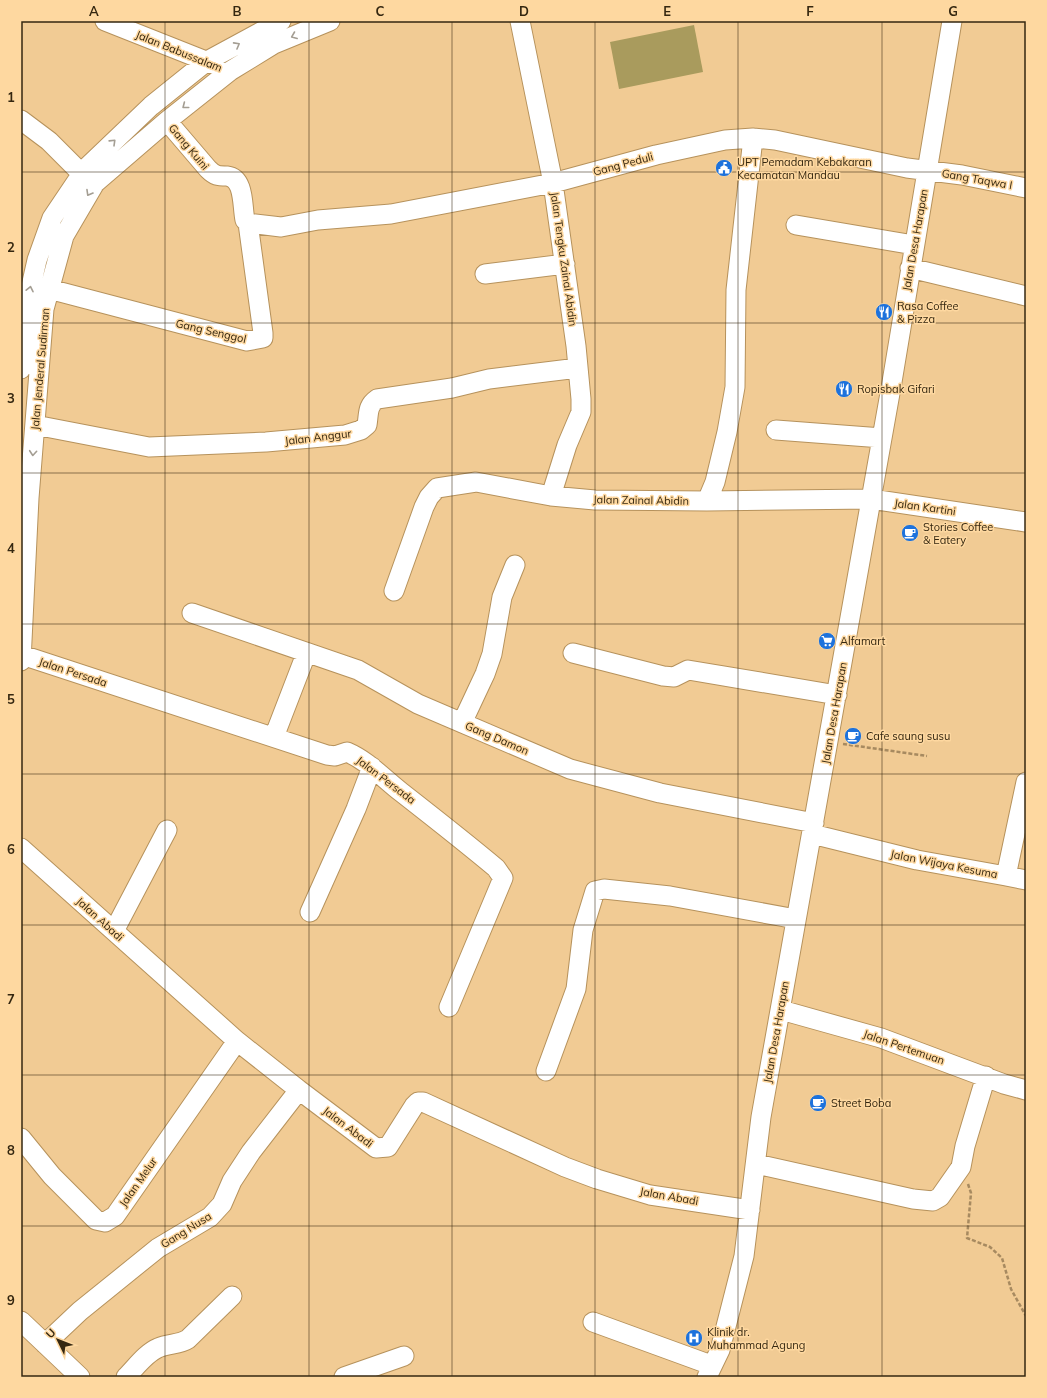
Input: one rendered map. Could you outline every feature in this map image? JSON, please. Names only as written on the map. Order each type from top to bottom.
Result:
[{"type":"street","name":"Jalan Babussalam","points":[[105,21],[207,61],[230,72]]},
{"type":"street","name":"Jalan Jenderal Sudirman","points":[[21,369],[27,304],[36,260],[52,218],[82,174],[152,106],[207,61],[281,21]]},
{"type":"street","name":"Jalan Jenderal Sudirman","points":[[21,658],[29,498],[44,309],[64,236],[95,183],[167,120],[230,72],[274,44],[330,21]]},
{"type":"street","name":"Jalan Tengku Zainal Abidin","points":[[520,21],[553,183],[578,368],[581,412],[567,445],[551,496]]},
{"type":"street","name":"Jalan Desa Harapan","points":[[709,1371],[720,1350],[744,1256],[762,1117],[882,438],[952,21]]},
{"type":"street","points":[[21,120],[49,141],[82,174]]},
{"type":"street","name":"Gang Kuini","points":[[167,120],[215,176],[228,176],[237,182],[240,186],[245,220],[248,223]]},
{"type":"street","name":"Gang Peduli","points":[[248,223],[281,227],[318,220],[391,214],[553,183],[656,154],[725,140],[753,138],[927,171]]},
{"type":"street","points":[[707,501],[715,482],[727,432],[734,387],[736,290],[753,138]]},
{"type":"street","name":"Gang Taqwa I","points":[[927,171],[962,175],[1026,188]]},
{"type":"street","name":"Gang Senggol","points":[[49,289],[247,341],[262,338],[263,333],[248,223]]},
{"type":"street","points":[[796,225],[914,245]]},
{"type":"street","points":[[485,274],[565,264]]},
{"type":"street","points":[[910,268],[1026,296]]},
{"type":"street","name":"Jalan Anggur","points":[[35,425],[149,447],[162,448],[209,443],[266,442],[345,435],[360,430],[368,425],[368,410],[371,403],[377,399],[452,388],[489,379],[578,368]]},
{"type":"street","points":[[776,430],[882,438]]},
{"type":"street","name":"Jalan Zainal Abidin","points":[[394,591],[424,507],[429,497],[437,488],[476,482],[551,496],[595,500],[707,501],[871,499]]},
{"type":"street","name":"Jalan Kartini","points":[[871,499],[1026,522]]},
{"type":"street","points":[[462,723],[485,674],[492,654],[502,597],[515,565]]},
{"type":"street","name":"Gang Damon","points":[[192,613],[306,654],[321,657],[358,670],[418,704],[570,769],[813,829]]},
{"type":"street","points":[[274,737],[306,654]]},
{"type":"street","points":[[573,654],[662,676],[674,677],[688,670],[836,695]]},
{"type":"street","name":"Jalan Persada","points":[[21,658],[327,755],[335,756],[347,752],[372,767],[496,868],[503,878],[449,1007]]},
{"type":"street","points":[[310,912],[356,809],[372,767]]},
{"type":"street","name":"Jalan Wijaya Kesuma","points":[[813,829],[917,860],[1006,876],[1026,782]]},
{"type":"street","points":[[114,932],[167,830]]},
{"type":"street","name":"Jalan Abadi","points":[[21,848],[237,1041],[376,1148],[388,1147],[414,1106],[421,1102],[565,1167],[597,1179],[650,1194],[750,1210]]},
{"type":"street","points":[[1006,876],[1026,880]]},
{"type":"street","points":[[546,1072],[576,990],[583,930],[596,891],[604,889],[670,896],[796,919]]},
{"type":"street","name":"Jalan Pertemuan","points":[[781,1010],[881,1038],[1026,1090]]},
{"type":"street","name":"Jalan Melur","points":[[21,1138],[52,1176],[96,1220],[105,1222],[114,1216],[237,1041]]},
{"type":"street","points":[[756,1164],[925,1201],[933,1201],[940,1197],[961,1167],[965,1146],[986,1076]]},
{"type":"street","name":"Gang Nusa","points":[[45,1344],[80,1311],[158,1248],[210,1217],[222,1204],[232,1181],[251,1152],[299,1090]]},
{"type":"street","points":[[126,1377],[152,1350],[160,1347],[181,1344],[188,1339],[232,1296]]},
{"type":"street","points":[[21,1321],[80,1377]]},
{"type":"street","points":[[593,1322],[709,1371]]},
{"type":"street","points":[[344,1377],[404,1356]]},
{"type":"path","points":[[829,742],[927,756]]},
{"type":"path","points":[[961,1167],[971,1193],[967,1238],[990,1247],[1002,1258],[1011,1289],[1026,1316]]},
{"type":"building","points":[[694,25],[703,72],[619,89],[610,42]]},
{"type":"place","name":"UPT Pemadam Kebakaran Kecamatan Mandau","points":[[724,168]]},
{"type":"place","name":"Rasa Coffee & Pizza","points":[[884,312]]},
{"type":"place","name":"Ropisbak Gifari","points":[[844,389]]},
{"type":"place","name":"Stories Coffee & Eatery","points":[[910,533]]},
{"type":"place","name":"Alfamart","points":[[827,641]]},
{"type":"place","name":"Cafe saung susu","points":[[853,736]]},
{"type":"place","name":"Street Boba","points":[[818,1103]]},
{"type":"place","name":"Klinik dr. Muhammad Agung","points":[[694,1338]]}]
